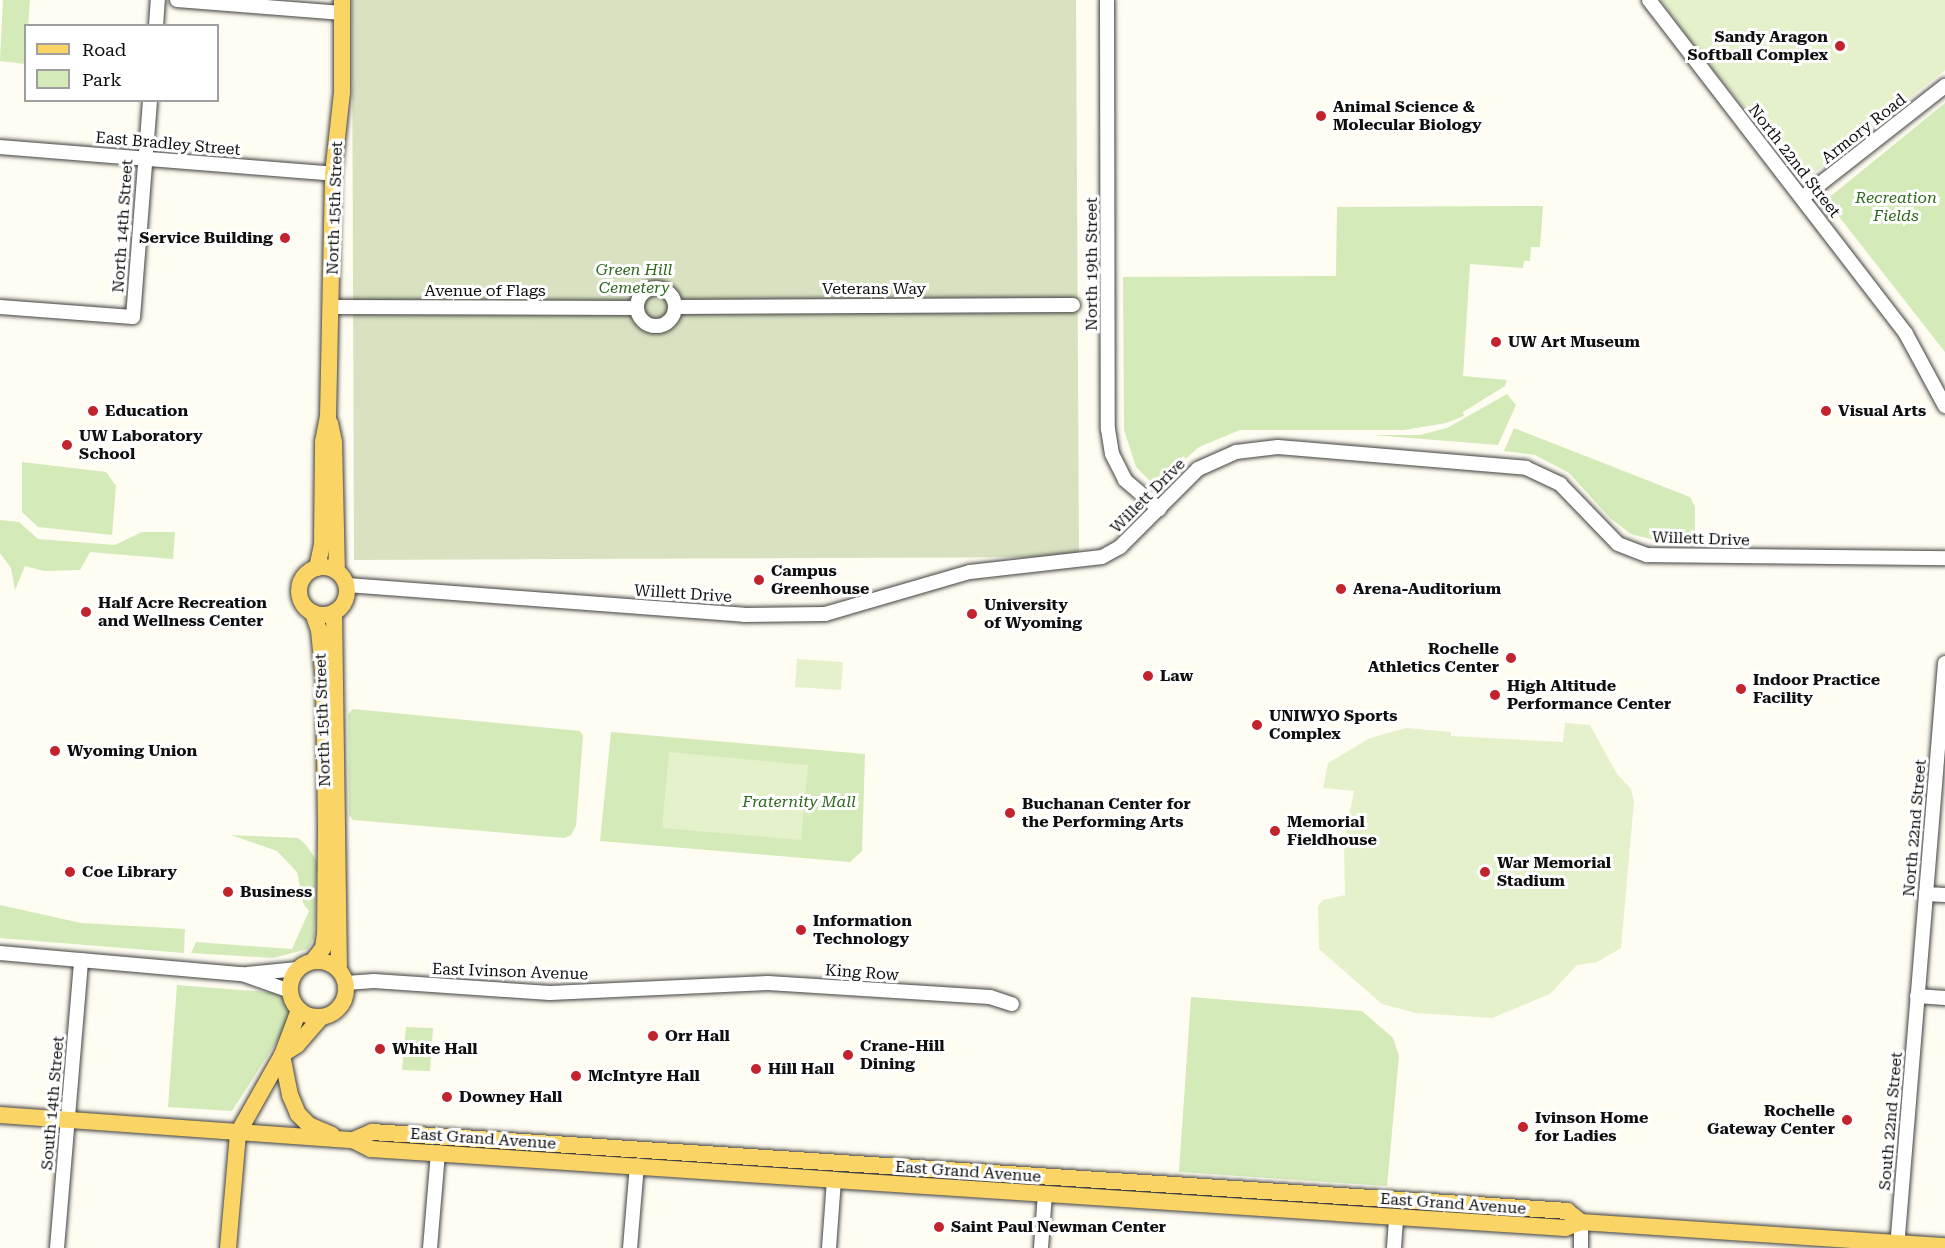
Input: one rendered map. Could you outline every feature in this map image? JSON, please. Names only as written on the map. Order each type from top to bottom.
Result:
[{"type":"main road","name":"North 15th Street","points":[[332,828],[319,630],[313,613],[303,604],[299,588],[303,577],[317,568],[322,543],[323,442],[328,417],[332,307],[333,174],[342,92],[342,7]]},
{"type":"main road","name":"North 15th Street","points":[[328,417],[334,442],[337,571]]},
{"type":"main road","points":[[317,568],[337,571],[347,585]]},
{"type":"main road","name":"North 15th Street","points":[[332,828],[334,613],[346,600],[347,585]]},
{"type":"main road","points":[[313,613],[334,613]]},
{"type":"main road","points":[[228,1248],[238,1132],[282,1055],[299,1010],[290,991],[298,969],[314,961],[323,948],[332,828]]},
{"type":"main road","points":[[282,1055],[297,1045],[321,1017],[339,1008],[346,997],[332,828]]},
{"type":"main road","points":[[314,961],[343,976]]},
{"type":"main road","points":[[299,1010],[321,1017]]},
{"type":"main road","points":[[282,1055],[290,1095],[303,1120],[322,1133],[353,1140]]},
{"type":"main road","name":"East Grand Avenue","points":[[0,1115],[353,1140],[371,1149],[1396,1217],[1565,1227],[1581,1222],[1897,1246],[1945,1246]]},
{"type":"main road","name":"East Grand Avenue","points":[[353,1140],[372,1132],[638,1149],[1566,1211],[1581,1222]]},
{"type":"street","points":[[156,24],[158,0]]},
{"type":"street","points":[[177,0],[342,7]]},
{"type":"street","name":"North 19th Street","points":[[1107,0],[1108,429],[1112,454],[1125,480],[1159,509]]},
{"type":"street","name":"North 22nd Street","points":[[1649,0],[1906,334],[1945,406]]},
{"type":"street","name":"Armory Road","points":[[1802,198],[1945,86]]},
{"type":"street","name":"North 14th Street","points":[[0,307],[133,317],[150,102]]},
{"type":"street","name":"East Bradley Street","points":[[0,147],[333,174]]},
{"type":"street","points":[[658,288],[672,296],[675,307],[668,322],[657,326],[641,318],[637,308],[643,293],[658,288]]},
{"type":"street","name":"Veterans Way","points":[[675,307],[1073,305]]},
{"type":"street","name":"Avenue of Flags","points":[[332,307],[637,308]]},
{"type":"street","name":"Willett Drive","points":[[347,585],[744,615],[825,614],[970,572],[1102,557],[1120,547],[1198,469],[1223,457],[1255,448],[1312,448],[1512,465],[1540,472],[1567,491],[1610,537],[1647,555],[1945,558]]},
{"type":"street","name":"North 22nd Street","points":[[1917,996],[1926,894],[1940,789],[1945,663]]},
{"type":"street","points":[[1926,894],[1945,896]]},
{"type":"street","points":[[0,953],[242,974],[298,969]]},
{"type":"street","name":"South 14th Street","points":[[57,1248],[81,960]]},
{"type":"street","points":[[242,974],[290,991]]},
{"type":"street","name":"East Ivinson Avenue","points":[[343,976],[374,981],[550,993],[708,988]]},
{"type":"street","name":"King Row","points":[[708,988],[768,983],[990,997],[1012,1004]]},
{"type":"street","points":[[1917,996],[1945,998]]},
{"type":"street","name":"South 22nd Street","points":[[1897,1246],[1917,996]]},
{"type":"street","points":[[430,1248],[438,1152]]},
{"type":"street","points":[[630,1248],[637,1166]]},
{"type":"street","points":[[829,1248],[834,1180]]},
{"type":"street","points":[[1041,1248],[1045,1194]]},
{"type":"street","points":[[1394,1248],[1396,1217]]},
{"type":"street","points":[[1581,1222],[1581,1248]]},
{"type":"green space","points":[[3,0],[30,0],[28,24],[24,24],[24,64],[0,61]]},
{"type":"green space","name":"Green Hill Cemetery","points":[[352,0],[1076,0],[1079,557],[354,560]]},
{"type":"green space","points":[[1661,0],[1945,0],[1945,70],[1810,176],[1802,177],[1696,49]]},
{"type":"green space","name":"Recreation Fields","points":[[1945,103],[1945,352],[1826,200]]},
{"type":"green space","points":[[1543,206],[1540,247],[1531,247],[1530,261],[1524,261],[1523,268],[1470,264],[1463,376],[1507,380],[1505,386],[1463,412],[1464,416],[1446,423],[1404,430],[1240,430],[1199,447],[1155,486],[1136,467],[1124,430],[1123,277],[1336,276],[1337,207]]},
{"type":"green space","points":[[1507,394],[1516,405],[1498,445],[1372,435],[1420,435],[1447,428]]},
{"type":"green space","points":[[1514,428],[1690,497],[1695,507],[1695,538],[1690,543],[1666,543],[1631,534],[1610,518],[1569,473],[1535,455],[1504,451]]},
{"type":"green space","points":[[22,462],[106,472],[116,486],[112,535],[38,527],[22,512]]},
{"type":"green space","points":[[0,520],[19,522],[38,539],[115,545],[142,532],[175,532],[173,559],[90,552],[80,570],[44,571],[25,566],[15,590],[11,568],[0,553]]},
{"type":"green space","points":[[797,659],[843,662],[841,690],[795,687]]},
{"type":"green space","points":[[353,709],[580,731],[583,736],[576,826],[571,835],[565,838],[353,820],[349,815],[348,714]]},
{"type":"green space","name":"War Memorial Stadium","points":[[1565,723],[1590,725],[1617,774],[1631,789],[1634,801],[1621,948],[1597,962],[1577,965],[1550,994],[1492,1018],[1416,1013],[1382,1004],[1319,949],[1318,906],[1323,900],[1345,895],[1344,841],[1354,791],[1323,788],[1328,763],[1370,738],[1406,728],[1451,732],[1451,736],[1563,742]]},
{"type":"green space","name":"Fraternity Mall","points":[[611,732],[865,754],[862,851],[850,862],[600,841]]},
{"type":"green space","points":[[669,752],[808,765],[801,840],[662,828]]},
{"type":"green space","points":[[231,835],[298,838],[317,861],[314,937],[308,949],[273,958],[191,953],[196,942],[292,949],[309,911],[303,903],[297,872],[277,851]]},
{"type":"green space","points":[[0,905],[81,923],[185,929],[184,953],[0,938]]},
{"type":"green space","points":[[177,985],[280,993],[291,1006],[288,1024],[232,1111],[168,1107]]},
{"type":"green space","points":[[1191,997],[1362,1011],[1393,1038],[1399,1056],[1387,1186],[1179,1172]]},
{"type":"green space","points":[[406,1027],[433,1028],[430,1071],[402,1070]]},
{"type":"place","name":"Sandy Aragon Softball Complex","points":[[1840,46]]},
{"type":"place","name":"Animal Science & Molecular Biology","points":[[1321,116]]},
{"type":"place","name":"Service Building","points":[[285,238]]},
{"type":"place","name":"UW Art Museum","points":[[1496,342]]},
{"type":"place","name":"Education","points":[[93,411]]},
{"type":"place","name":"Visual Arts","points":[[1826,411]]},
{"type":"place","name":"UW Laboratory School","points":[[67,445]]},
{"type":"place","name":"Campus Greenhouse","points":[[759,580]]},
{"type":"place","name":"Arena-Auditorium","points":[[1341,589]]},
{"type":"place","name":"Half Acre Recreation and Wellness Center","points":[[86,612]]},
{"type":"place","name":"University of Wyoming","points":[[972,614]]},
{"type":"place","name":"Rochelle Athletics Center","points":[[1511,658]]},
{"type":"place","name":"Law","points":[[1148,676]]},
{"type":"place","name":"Indoor Practice Facility","points":[[1741,689]]},
{"type":"place","name":"High Altitude Performance Center","points":[[1495,695]]},
{"type":"place","name":"UNIWYO Sports Complex","points":[[1257,725]]},
{"type":"place","name":"Wyoming Union","points":[[55,751]]},
{"type":"place","name":"Buchanan Center for the Performing Arts","points":[[1010,813]]},
{"type":"place","name":"Memorial Fieldhouse","points":[[1275,831]]},
{"type":"place","name":"Coe Library","points":[[70,872]]},
{"type":"place","name":"War Memorial Stadium","points":[[1485,872]]},
{"type":"place","name":"Business","points":[[228,892]]},
{"type":"place","name":"Information Technology","points":[[801,930]]},
{"type":"place","name":"Orr Hall","points":[[653,1036]]},
{"type":"place","name":"White Hall","points":[[380,1049]]},
{"type":"place","name":"Crane-Hill Dining","points":[[848,1055]]},
{"type":"place","name":"Hill Hall","points":[[756,1069]]},
{"type":"place","name":"McIntyre Hall","points":[[576,1076]]},
{"type":"place","name":"Downey Hall","points":[[447,1097]]},
{"type":"place","name":"Rochelle Gateway Center","points":[[1847,1120]]},
{"type":"place","name":"Ivinson Home for Ladies","points":[[1523,1127]]},
{"type":"place","name":"Saint Paul Newman Center","points":[[939,1227]]}]
